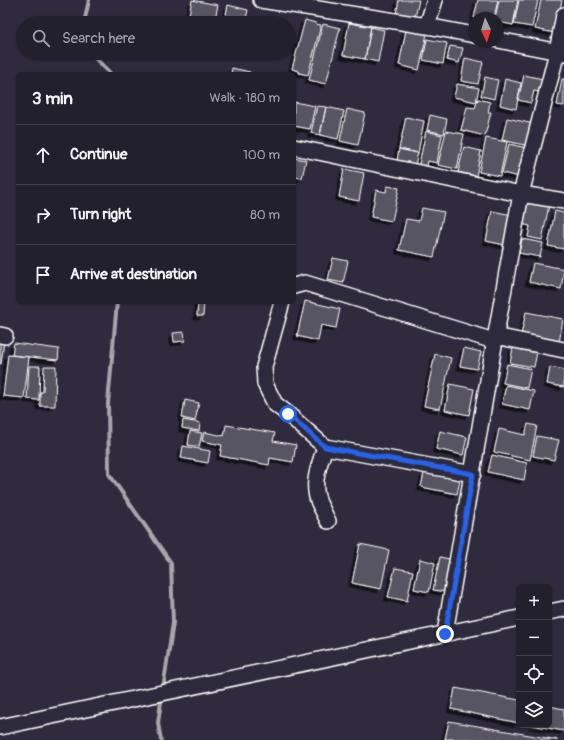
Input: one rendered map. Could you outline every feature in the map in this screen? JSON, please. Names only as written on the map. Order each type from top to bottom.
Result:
[{"type":"street","points":[[261,0],[427,26],[468,35]]},
{"type":"street","points":[[427,26],[435,0]]},
{"type":"street","points":[[445,634],[521,194],[560,52],[564,15]]},
{"type":"street","points":[[504,41],[560,52]]},
{"type":"street","points":[[296,147],[521,194],[564,201]]},
{"type":"street","points":[[296,285],[305,283],[495,339],[564,350]]},
{"type":"street","points":[[281,304],[264,367],[265,384],[274,404],[288,414],[325,447],[473,474]]},
{"type":"street","points":[[325,447],[315,478],[315,492],[328,520]]},
{"type":"street","points":[[552,611],[564,609]]},
{"type":"street","points":[[0,727],[516,619]]},
{"type":"building","points":[[192,0],[218,5],[216,16],[189,16]]},
{"type":"building","points":[[399,0],[419,0],[415,18],[396,14]]},
{"type":"building","points":[[478,0],[498,0],[495,12],[475,12]]},
{"type":"building","points":[[499,0],[518,0],[513,25],[504,23],[504,12],[496,12]]},
{"type":"building","points":[[519,0],[538,0],[532,27],[514,24]]},
{"type":"building","points":[[541,0],[562,0],[555,33],[535,29]]},
{"type":"building","points":[[228,5],[248,10],[247,16],[226,16]]},
{"type":"building","points":[[305,20],[321,25],[308,75],[299,73],[299,71],[292,69],[294,60],[296,60],[296,54]]},
{"type":"building","points":[[349,23],[371,27],[365,59],[343,55]]},
{"type":"building","points":[[323,24],[340,28],[326,84],[309,80]]},
{"type":"building","points":[[371,27],[384,30],[378,62],[365,59]]},
{"type":"building","points":[[406,30],[427,34],[419,70],[399,65]]},
{"type":"building","points":[[427,39],[447,43],[443,64],[423,60]]},
{"type":"building","points":[[450,46],[463,48],[459,63],[447,60]]},
{"type":"building","points":[[465,58],[483,62],[478,84],[461,81]]},
{"type":"building","points":[[232,68],[250,72],[231,72]]},
{"type":"building","points":[[524,75],[543,79],[540,92],[534,91],[531,103],[518,100]]},
{"type":"building","points":[[485,77],[498,80],[494,99],[481,96]]},
{"type":"building","points":[[505,79],[521,83],[516,109],[500,105]]},
{"type":"building","points":[[562,79],[564,79],[564,106],[557,105]]},
{"type":"building","points":[[457,84],[479,88],[476,102],[454,97]]},
{"type":"building","points":[[478,99],[490,102],[488,112],[491,112],[485,136],[461,130],[467,107],[475,108]]},
{"type":"building","points":[[296,102],[315,106],[310,129],[296,126]]},
{"type":"building","points":[[317,106],[326,107],[320,135],[311,133]]},
{"type":"building","points":[[326,107],[344,111],[338,139],[320,135]]},
{"type":"building","points":[[347,109],[365,113],[358,145],[340,141]]},
{"type":"building","points":[[430,115],[447,119],[444,134],[427,130]]},
{"type":"building","points":[[406,117],[424,121],[418,153],[399,149]]},
{"type":"building","points":[[507,118],[534,124],[529,146],[502,140]]},
{"type":"building","points":[[426,131],[442,135],[437,163],[428,161],[426,171],[418,169]]},
{"type":"building","points":[[446,131],[464,134],[457,169],[438,165]]},
{"type":"building","points":[[486,138],[507,142],[500,176],[479,172]]},
{"type":"building","points":[[509,144],[526,148],[520,177],[502,173]]},
{"type":"building","points":[[464,147],[481,151],[476,176],[458,172]]},
{"type":"building","points":[[399,149],[418,153],[415,165],[397,161]]},
{"type":"building","points":[[296,158],[306,160],[302,178],[296,177]]},
{"type":"building","points":[[344,169],[364,173],[359,201],[339,197]]},
{"type":"building","points":[[387,186],[399,188],[392,221],[371,217],[376,190],[386,192]]},
{"type":"building","points":[[527,201],[549,205],[542,240],[528,237],[530,226],[522,224]]},
{"type":"building","points":[[422,208],[444,212],[434,257],[399,250],[406,219],[419,221]]},
{"type":"building","points":[[492,211],[512,215],[505,245],[486,241]]},
{"type":"building","points":[[555,211],[564,213],[564,249],[548,246]]},
{"type":"building","points":[[522,239],[543,243],[540,257],[519,253]]},
{"type":"building","points":[[333,258],[348,261],[343,283],[328,280]]},
{"type":"building","points":[[533,263],[564,269],[561,289],[529,282]]},
{"type":"building","points":[[305,301],[340,309],[336,328],[321,325],[318,341],[297,336]]},
{"type":"building","points":[[198,304],[204,304],[203,316],[197,316]]},
{"type":"building","points":[[526,312],[563,319],[559,343],[521,335]]},
{"type":"building","points":[[184,332],[185,341],[174,342],[173,333]]},
{"type":"building","points":[[0,341],[4,342],[1,364],[0,364]]},
{"type":"building","points":[[14,343],[59,349],[58,360],[12,355]]},
{"type":"building","points":[[464,348],[481,352],[477,369],[460,366]]},
{"type":"building","points":[[513,348],[537,352],[534,367],[510,363]]},
{"type":"building","points":[[435,354],[451,358],[440,409],[424,406]]},
{"type":"building","points":[[8,355],[29,357],[24,398],[3,396]]},
{"type":"building","points":[[507,364],[531,369],[527,388],[503,383]]},
{"type":"building","points":[[29,366],[40,366],[39,400],[27,399]]},
{"type":"building","points":[[44,366],[56,366],[55,406],[40,406],[40,392],[43,392]]},
{"type":"building","points":[[550,367],[564,370],[564,387],[547,384]]},
{"type":"building","points":[[450,384],[474,389],[469,415],[445,410]]},
{"type":"building","points":[[506,385],[534,391],[530,410],[502,404]]},
{"type":"building","points":[[185,400],[199,403],[195,421],[182,418]]},
{"type":"building","points":[[183,420],[200,423],[199,431],[182,428]]},
{"type":"building","points":[[528,424],[537,426],[530,460],[494,452],[499,429],[525,435]]},
{"type":"building","points":[[226,425],[275,433],[273,441],[296,445],[293,462],[270,458],[269,465],[220,456],[222,445],[202,441],[204,432],[224,436]]},
{"type":"building","points":[[190,431],[202,433],[199,447],[188,445]]},
{"type":"building","points":[[440,431],[467,437],[463,455],[436,449]]},
{"type":"building","points":[[537,436],[559,440],[554,460],[533,456]]},
{"type":"building","points":[[183,446],[210,451],[208,463],[181,458]]},
{"type":"building","points":[[492,455],[527,463],[524,480],[488,472]]},
{"type":"building","points":[[424,473],[460,480],[457,494],[421,487]]},
{"type":"building","points":[[360,544],[389,550],[381,589],[352,583]]},
{"type":"building","points":[[440,557],[454,560],[447,592],[433,590]]},
{"type":"building","points":[[420,559],[435,563],[429,592],[414,589]]},
{"type":"building","points":[[395,568],[413,571],[407,601],[388,597]]},
{"type":"building","points":[[455,688],[516,699],[516,722],[451,709]]},
{"type":"building","points":[[552,707],[564,709],[564,731],[548,728],[552,728]]},
{"type":"building","points":[[449,721],[558,740],[445,739]]},
{"type":"waterway","points":[[86,16],[89,0]]},
{"type":"waterway","points":[[97,60],[109,72]]},
{"type":"waterway","points":[[117,304],[108,403],[109,474],[171,563],[173,623],[163,689]]},
{"type":"waterway","points":[[161,740],[158,723],[162,695]]},
{"type":"route","points":[[288,414],[325,447],[473,474],[445,634]]}]
